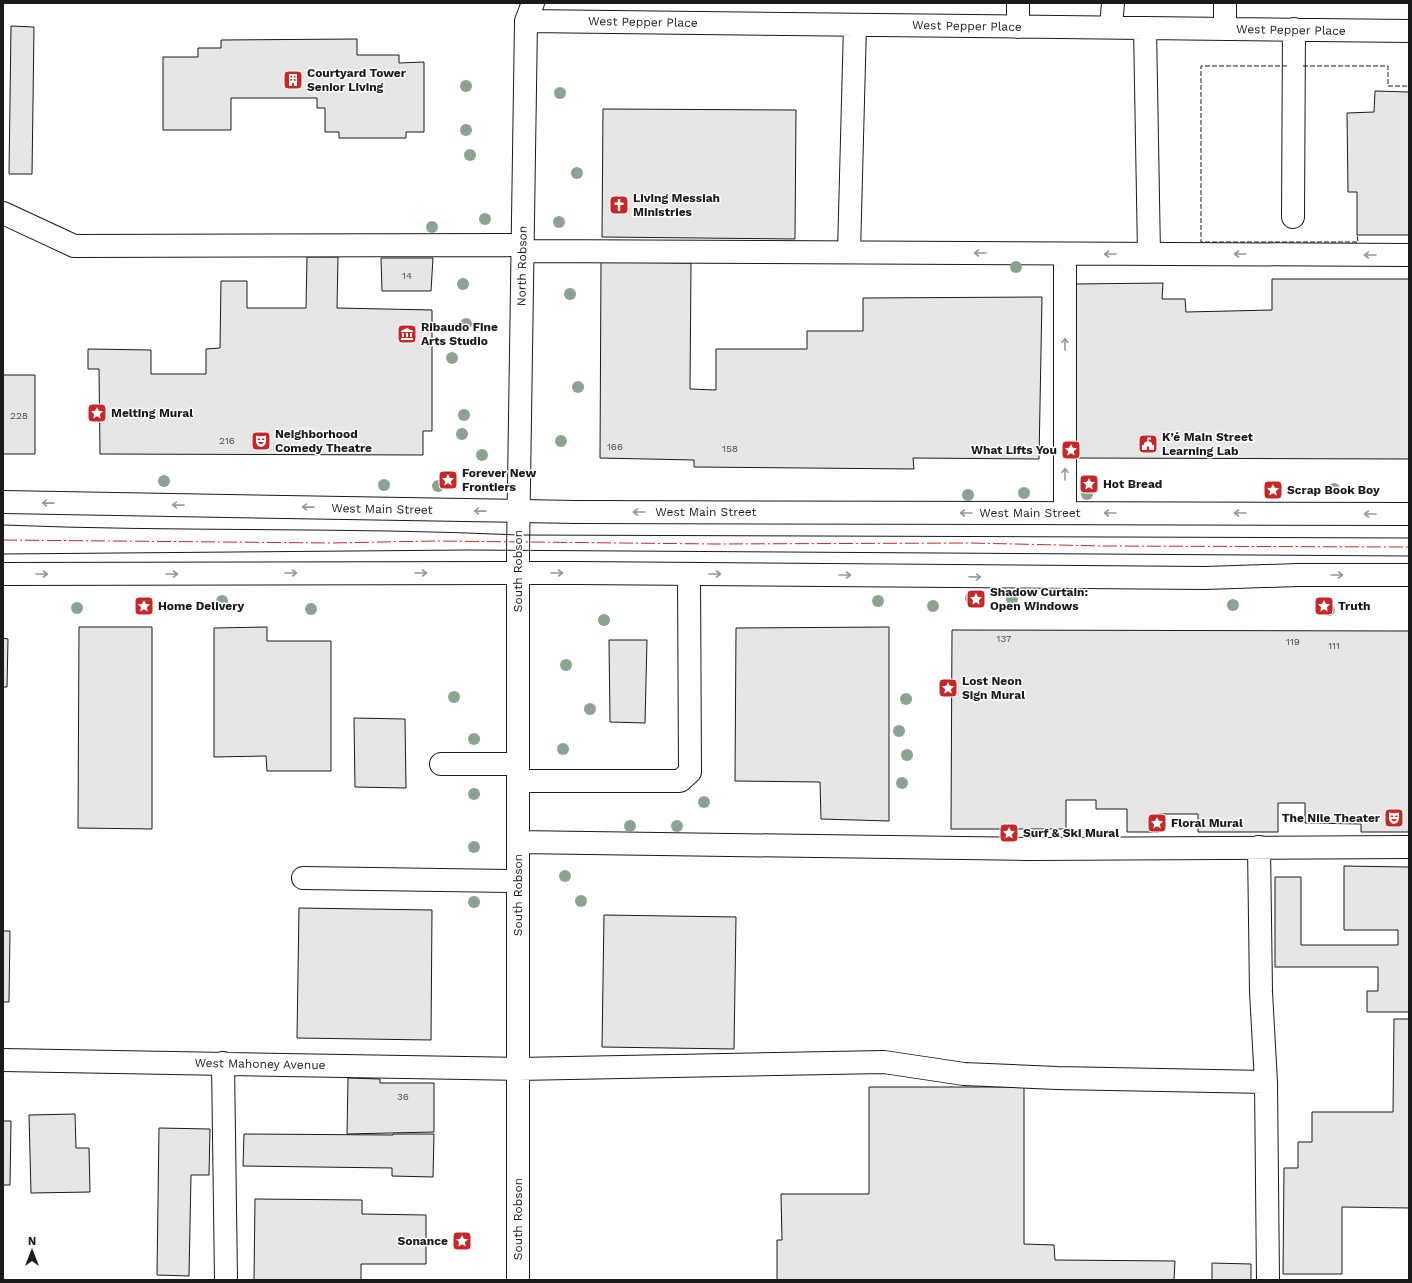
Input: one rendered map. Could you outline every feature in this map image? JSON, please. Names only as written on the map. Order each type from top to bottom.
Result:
[{"type":"main road","points":[[515,3],[529,12]]},
{"type":"main road","points":[[1018,3],[1018,26]]},
{"type":"main road","points":[[1111,28],[1113,3]]},
{"type":"main road","points":[[1225,3],[1225,29]]},
{"type":"main road","name":"West Pepper Place","points":[[529,12],[855,25],[1409,31]]},
{"type":"main road","name":"North Robson","points":[[519,511],[522,248],[529,12]]},
{"type":"main road","points":[[849,252],[855,25]]},
{"type":"main road","points":[[1146,28],[1149,254]]},
{"type":"main road","points":[[1293,217],[1294,29]]},
{"type":"main road","points":[[3,213],[74,246],[522,248],[1065,254],[1409,255]]},
{"type":"main road","points":[[1065,254],[1065,513]]},
{"type":"main road","name":"West Main Street","points":[[3,502],[519,511],[1409,514]]},
{"type":"main road","name":"South Robson","points":[[518,1280],[519,511]]},
{"type":"main road","points":[[3,574],[518,573],[1197,578],[1298,575],[1409,575]]},
{"type":"main road","points":[[441,764],[518,772],[680,781],[687,777],[690,772],[689,574]]},
{"type":"main road","points":[[518,842],[1028,849],[1409,847]]},
{"type":"main road","points":[[1259,847],[1260,992],[1266,1082],[1268,1280]]},
{"type":"main road","points":[[303,878],[518,881]]},
{"type":"main road","name":"West Mahoney Avenue","points":[[3,1060],[518,1069],[884,1062],[964,1074],[1057,1078],[1266,1082]]},
{"type":"main road","points":[[223,1064],[226,1280]]},
{"type":"building","points":[[11,26],[34,27],[32,174],[9,174]]},
{"type":"building","name":"Courtyard Tower Senior Living","points":[[357,39],[357,55],[399,55],[399,63],[424,62],[424,132],[406,132],[406,138],[339,138],[339,132],[325,132],[325,108],[317,108],[317,98],[231,98],[231,130],[163,130],[163,57],[198,57],[198,48],[221,48],[221,40]]},
{"type":"building","points":[[1375,91],[1409,92],[1409,235],[1357,235],[1357,192],[1348,192],[1347,113],[1374,112]]},
{"type":"building","points":[[603,109],[796,110],[795,239],[602,237]]},
{"type":"building","points":[[307,257],[338,257],[337,308],[432,310],[432,431],[423,431],[423,455],[100,454],[99,369],[88,369],[88,349],[151,350],[151,374],[206,374],[206,349],[220,348],[221,281],[247,281],[247,308],[306,308]]},
{"type":"building","points":[[381,258],[433,258],[431,291],[382,291]]},
{"type":"building","points":[[601,262],[691,263],[690,389],[716,390],[716,349],[807,349],[807,331],[863,331],[863,298],[1042,297],[1039,459],[913,458],[914,469],[694,467],[694,460],[600,458]]},
{"type":"building","points":[[1272,279],[1409,279],[1409,459],[1073,458],[1075,284],[1163,283],[1162,299],[1185,299],[1186,312],[1272,310]]},
{"type":"building","points":[[3,375],[35,375],[35,454],[3,454]]},
{"type":"building","points":[[79,627],[152,627],[152,829],[78,828]]},
{"type":"building","points":[[267,627],[267,641],[331,641],[331,771],[267,771],[266,756],[214,757],[214,628]]},
{"type":"building","points":[[889,627],[889,821],[821,819],[820,782],[735,781],[736,628]]},
{"type":"building","points":[[952,630],[1409,631],[1409,832],[1361,832],[1361,824],[1305,823],[1305,803],[1278,803],[1278,832],[1198,832],[1198,814],[1159,814],[1159,832],[1127,832],[1127,809],[1096,809],[1096,800],[1066,800],[1066,829],[951,829]]},
{"type":"building","points":[[3,638],[8,639],[7,687],[3,687]]},
{"type":"building","points":[[609,640],[647,640],[645,723],[610,722]]},
{"type":"building","points":[[354,718],[405,719],[406,788],[355,787]]},
{"type":"building","points":[[1344,866],[1409,867],[1409,1012],[1367,1012],[1367,991],[1378,991],[1378,967],[1275,967],[1275,877],[1301,877],[1301,945],[1398,945],[1398,930],[1344,930]]},
{"type":"building","points":[[299,908],[432,910],[431,1040],[297,1038]]},
{"type":"building","points":[[604,915],[736,917],[734,1049],[602,1047]]},
{"type":"building","points":[[3,931],[10,931],[9,1002],[3,1002]]},
{"type":"building","points":[[1394,1019],[1409,1019],[1409,1208],[1342,1207],[1342,1274],[1283,1274],[1284,1168],[1298,1168],[1298,1142],[1312,1142],[1312,1112],[1393,1112]]},
{"type":"building","points":[[348,1078],[380,1079],[380,1083],[434,1083],[434,1132],[347,1134]]},
{"type":"building","points":[[869,1087],[1024,1087],[1024,1244],[1054,1245],[1055,1260],[1175,1261],[1174,1280],[777,1280],[777,1240],[782,1240],[781,1194],[869,1194]]},
{"type":"building","points":[[75,1114],[76,1148],[89,1148],[90,1192],[31,1193],[29,1115]]},
{"type":"building","points":[[3,1121],[11,1121],[10,1185],[3,1185]]},
{"type":"building","points":[[159,1128],[210,1129],[209,1175],[191,1175],[189,1276],[157,1275]]},
{"type":"building","points":[[244,1134],[434,1134],[433,1177],[392,1176],[392,1168],[243,1166]]},
{"type":"building","points":[[255,1199],[362,1200],[362,1214],[426,1215],[426,1264],[361,1264],[361,1280],[254,1280]]},
{"type":"building","points":[[1212,1263],[1251,1264],[1251,1280],[1212,1280]]},
{"type":"tram line","points":[[3,525],[390,531],[519,535],[1409,538]]},
{"type":"tram line","points":[[3,554],[467,550],[1409,556]]},
{"type":"fence","points":[[1287,66],[1201,66],[1201,242],[1358,242],[1357,235]]},
{"type":"fence","points":[[1303,66],[1388,66],[1388,86],[1409,86]]},
{"type":"power","points":[[3,540],[331,543],[435,541],[715,544],[970,543],[1103,546],[1409,547]]},
{"type":"place","name":"Courtyard Tower Senior Living","points":[[293,80]]},
{"type":"place","name":"Living Messiah Ministries","points":[[619,205]]},
{"type":"place","name":"Ribaudo Fine Arts Studio","points":[[407,334]]},
{"type":"place","name":"Melting Mural","points":[[97,413]]},
{"type":"place","name":"Neighborhood Comedy Theatre","points":[[261,441]]},
{"type":"place","name":"K’é Main Street Learning Lab","points":[[1148,444]]},
{"type":"place","name":"What Lifts You","points":[[1071,450]]},
{"type":"place","name":"Forever New Frontiers","points":[[448,480]]},
{"type":"place","name":"Hot Bread","points":[[1089,484]]},
{"type":"place","name":"Scrap Book Boy","points":[[1273,490]]},
{"type":"place","name":"Shadow Curtain: Open Windows","points":[[976,599]]},
{"type":"place","name":"Home Delivery","points":[[144,606]]},
{"type":"place","name":"Truth","points":[[1324,606]]},
{"type":"place","name":"Lost Neon Sign Mural","points":[[948,688]]},
{"type":"place","name":"The Nile Theater","points":[[1394,818]]},
{"type":"place","name":"Floral Mural","points":[[1157,823]]},
{"type":"place","name":"Surf & Ski Mural","points":[[1009,833]]},
{"type":"place","name":"Sonance","points":[[462,1241]]}]
